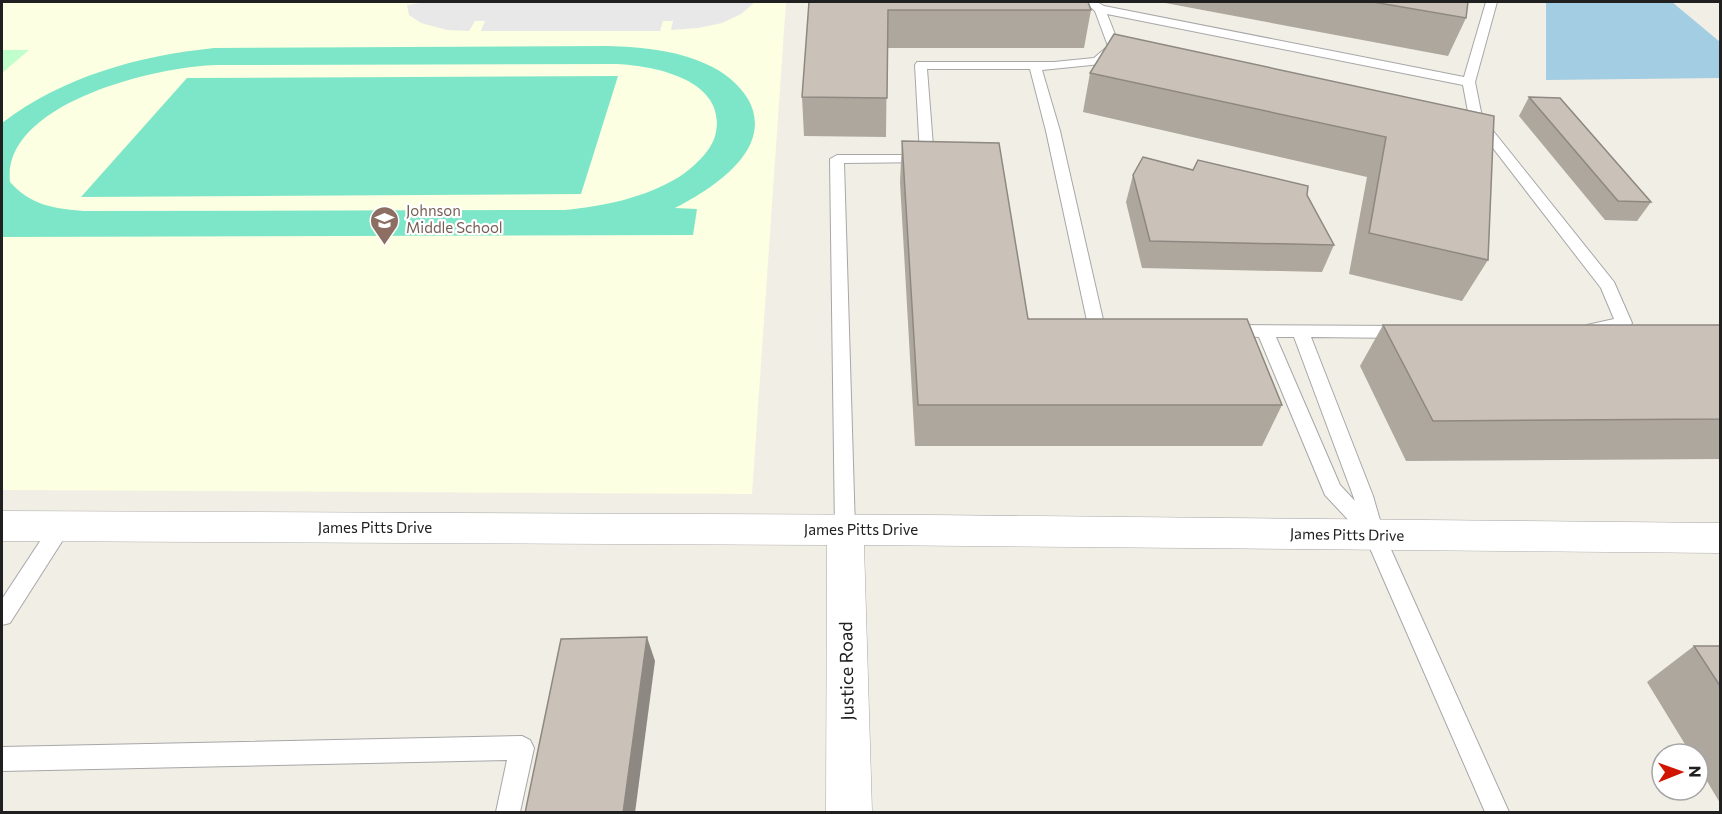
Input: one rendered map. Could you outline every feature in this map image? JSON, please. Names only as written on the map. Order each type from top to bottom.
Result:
[{"type":"street","name":"James Pitts Drive","points":[[2,526],[845,530],[1720,538]]},
{"type":"street","name":"Justice Road","points":[[845,530],[849,813]]},
{"type":"lane","points":[[1492,2],[1469,82],[1476,117],[1608,286],[1624,323],[1605,329],[1583,330]]},
{"type":"lane","points":[[1095,5],[1469,82]]},
{"type":"lane","points":[[845,530],[837,159],[927,159],[921,65],[1054,66],[1097,61],[1113,54],[1114,47],[1095,5]]},
{"type":"lane","points":[[1035,66],[1053,131],[1097,330],[1131,330]]},
{"type":"lane","points":[[1460,122],[1484,127]]},
{"type":"lane","points":[[1209,331],[1420,332]]},
{"type":"lane","points":[[1265,332],[1332,490],[1374,534]]},
{"type":"lane","points":[[1301,333],[1363,496],[1374,534],[1497,813]]},
{"type":"lane","points":[[2,616],[60,526]]},
{"type":"lane","points":[[2,759],[522,748],[508,813]]},
{"type":"shaded area","name":"Johnson Middle School","points":[[2,2],[786,2],[752,494],[2,490]]},
{"type":"shaded area","points":[[428,2],[755,2],[741,14],[722,23],[698,28],[671,30],[673,21],[663,21],[660,31],[481,31],[485,21],[475,21],[469,31],[447,30],[421,23],[409,15],[407,5]]},
{"type":"green space","points":[[607,46],[658,50],[695,59],[730,78],[748,99],[754,117],[754,134],[747,150],[736,165],[706,190],[675,208],[697,209],[693,235],[2,237],[2,123],[51,93],[103,71],[158,56],[214,48]],"holes":[[[217,65],[626,65],[663,71],[697,87],[709,99],[716,114],[716,132],[707,152],[679,177],[638,196],[595,206],[565,210],[84,211],[63,209],[35,201],[10,182],[14,154],[30,131],[56,111],[88,94],[158,73]]]},
{"type":"green space","points":[[2,50],[29,50],[2,73]]},
{"type":"green space","points":[[618,76],[581,194],[81,197],[187,78]]},
{"type":"water","points":[[1546,2],[1672,2],[1720,42],[1720,78],[1546,80]]},
{"type":"building","points":[[809,2],[1088,2],[1091,10],[888,10],[887,98],[802,97]]},
{"type":"building","points":[[1373,2],[1468,2],[1466,18]]},
{"type":"building","points":[[1114,34],[1494,116],[1488,260],[1369,233],[1386,137],[1090,73]]},
{"type":"building","points":[[1529,97],[1560,98],[1651,202],[1618,201]]},
{"type":"building","points":[[902,141],[999,143],[1028,319],[1247,319],[1282,405],[918,405]]},
{"type":"building","points":[[1143,157],[1193,170],[1198,160],[1308,186],[1307,195],[1334,245],[1150,241],[1133,175]]},
{"type":"building","points":[[1383,325],[1720,325],[1720,419],[1433,421]]},
{"type":"building","points":[[647,637],[623,813],[525,813],[561,639]]},
{"type":"building","points":[[1694,646],[1720,646],[1720,686]]},
{"type":"place","name":"Johnson Middle School","points":[[385,246]]}]
